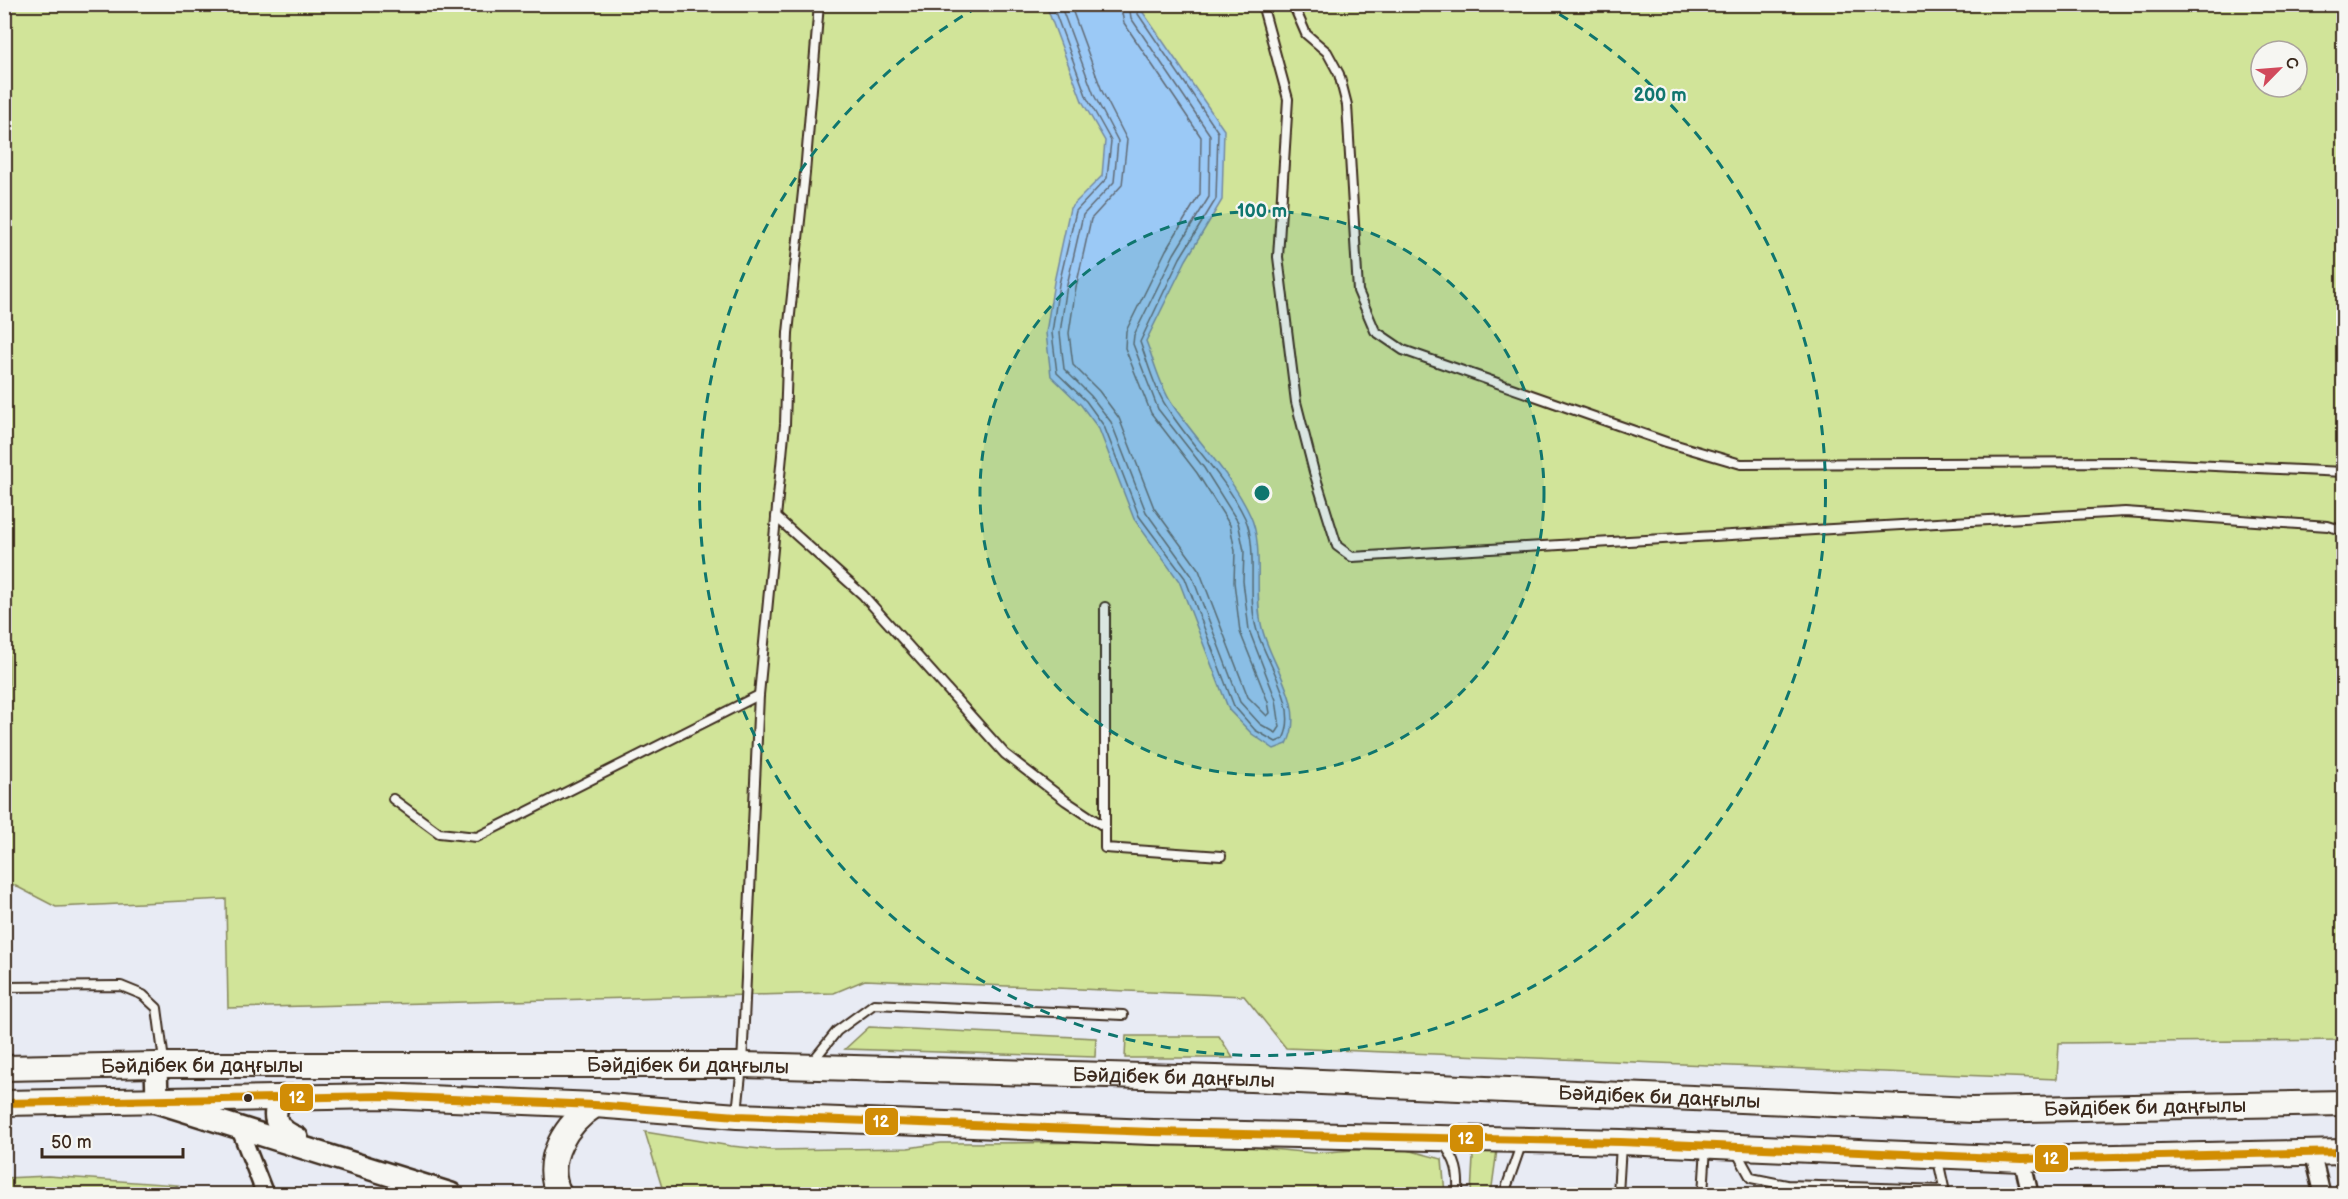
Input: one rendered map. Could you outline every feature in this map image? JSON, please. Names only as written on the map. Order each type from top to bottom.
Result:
[{"type":"main road","name":"Бәйдібек би даңғылы","points":[[4,1068],[160,1065],[742,1065],[1251,1079],[1972,1110],[2343,1103]]},
{"type":"main road","points":[[160,1065],[158,1102],[238,1125],[451,1194]]},
{"type":"main road","name":"Бәйдібек би даңғылы","points":[[4,1103],[158,1102],[381,1096],[595,1105],[737,1116],[1152,1132],[1621,1142],[2022,1159],[2343,1152]]},
{"type":"main road","points":[[281,1099],[275,1108],[274,1116],[285,1132],[376,1170]]},
{"type":"main road","points":[[559,1194],[556,1188],[555,1161],[564,1133],[578,1116],[595,1105]]},
{"type":"street","points":[[238,1125],[262,1194]]},
{"type":"street","points":[[2312,1153],[2322,1194]]},
{"type":"street","points":[[2022,1159],[2030,1194]]},
{"type":"lane","points":[[737,1116],[742,1065],[759,695],[785,424],[788,333],[805,173],[819,4]]},
{"type":"lane","points":[[1262,4],[1288,99],[1278,257],[1296,402],[1337,546],[1352,557],[2125,512],[2328,526],[2343,531]]},
{"type":"lane","points":[[1293,4],[1306,34],[1327,52],[1335,66],[1344,95],[1358,291],[1375,331],[1403,350],[1666,441],[1741,464],[2130,462],[2343,472]]},
{"type":"lane","points":[[776,517],[864,595],[1005,754],[1066,801],[1105,827]]},
{"type":"lane","points":[[1105,606],[1105,848],[1221,856]]},
{"type":"lane","points":[[393,799],[439,834],[477,837],[759,695]]},
{"type":"lane","points":[[4,987],[121,986],[143,995],[157,1008],[160,1065]]},
{"type":"lane","points":[[809,1067],[837,1031],[874,1004],[1123,1015]]},
{"type":"lane","points":[[1439,1137],[1454,1157],[1459,1170],[1458,1194]]},
{"type":"lane","points":[[1504,1194],[1523,1140]]},
{"type":"lane","points":[[1618,1194],[1621,1142]]},
{"type":"lane","points":[[1703,1194],[1706,1146]]},
{"type":"lane","points":[[1734,1147],[1751,1178],[1787,1185],[1944,1193],[1937,1155]]},
{"type":"lane","points":[[1787,1185],[1792,1194]]},
{"type":"green space","points":[[5,5],[2343,5],[2343,1040],[2059,1043],[2057,1079],[1286,1048],[1244,996],[865,980],[834,993],[228,1008],[226,899],[56,907],[4,880],[9,697],[5,326]]},
{"type":"green space","points":[[869,1027],[1096,1038],[1095,1057],[845,1049]]},
{"type":"green space","points":[[1126,1036],[1219,1036],[1233,1058],[1125,1058]]},
{"type":"green space","points":[[645,1132],[772,1150],[908,1148],[941,1143],[1197,1142],[1313,1153],[1396,1147],[1442,1159],[1445,1194],[664,1194]]},
{"type":"green space","points":[[1466,1146],[1497,1150],[1491,1194],[1471,1194],[1473,1158]]},
{"type":"green space","points":[[48,1176],[178,1185],[166,1194],[5,1194],[5,1178]]},
{"type":"water","points":[[1046,5],[1143,5],[1142,11],[1224,130],[1222,200],[1186,260],[1146,341],[1168,397],[1233,486],[1250,515],[1254,527],[1257,541],[1258,600],[1262,628],[1290,700],[1293,715],[1292,729],[1287,744],[1274,749],[1252,734],[1229,710],[1179,581],[1134,519],[1099,429],[1081,405],[1051,376],[1046,333],[1070,208],[1102,176],[1105,141],[1082,101]]},
{"type":"transit line","name":"12","points":[[4,1103],[381,1096],[595,1105],[737,1116],[1152,1132],[1621,1142],[2022,1159],[2344,1152]]}]
